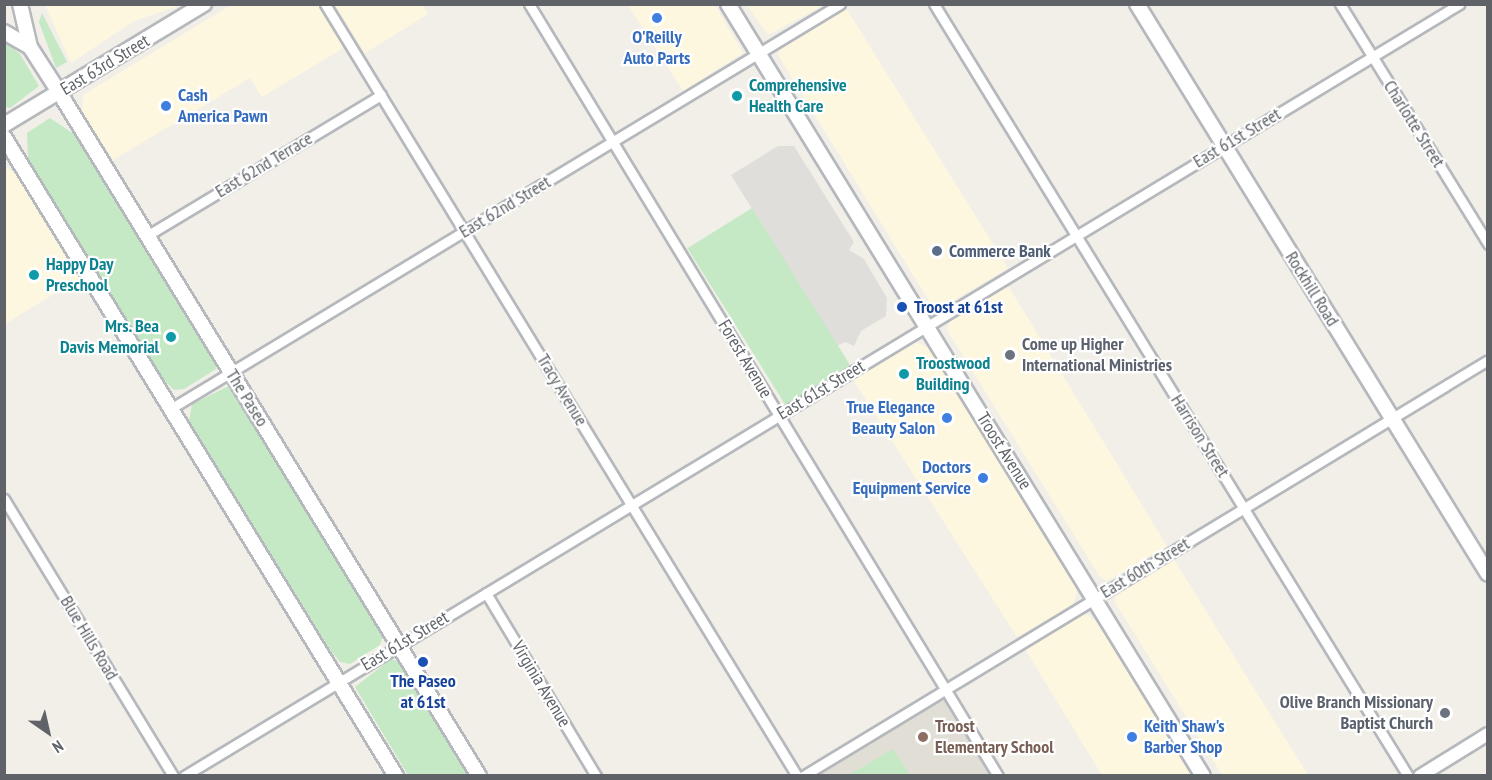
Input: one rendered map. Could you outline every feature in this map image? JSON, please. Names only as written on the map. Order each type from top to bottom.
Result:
[{"type":"main road","points":[[20,4],[30,47]]},
{"type":"main road","name":"East 63rd Street","points":[[4,125],[204,4]]},
{"type":"main road","name":"Troost Avenue","points":[[728,4],[1203,776]]},
{"type":"main road","name":"Rockhill Road","points":[[1137,4],[1488,574]]},
{"type":"main road","name":"The Paseo","points":[[4,32],[30,47],[59,92],[479,776]]},
{"type":"main road","points":[[4,137],[396,776]]},
{"type":"street","name":"Tracy Avenue","points":[[325,4],[797,776]]},
{"type":"street","name":"Forest Avenue","points":[[529,4],[614,141],[777,416],[998,776]]},
{"type":"street","name":"East 62nd Street","points":[[170,409],[840,4]]},
{"type":"street","name":"Harrison Street","points":[[934,4],[1408,776]]},
{"type":"street","name":"Charlotte Street","points":[[1340,4],[1488,244]]},
{"type":"street","name":"East 61st Street","points":[[184,776],[1459,4]]},
{"type":"street","name":"East 62nd Terrace","points":[[148,235],[381,95]]},
{"type":"street","name":"East 60th Street","points":[[803,776],[1488,360]]},
{"type":"street","name":"Blue Hills Road","points":[[4,499],[173,776]]},
{"type":"street","name":"Virginia Avenue","points":[[486,593],[596,776]]},
{"type":"street","points":[[1420,776],[1488,734]]},
{"type":"street","points":[[195,776],[204,764]]},
{"type":"shaded area","points":[[45,4],[181,5],[134,21],[71,63]]},
{"type":"shaded area","points":[[233,4],[318,5],[345,47],[262,97],[250,78],[113,160],[82,112],[83,95]]},
{"type":"shaded area","points":[[335,5],[422,5],[428,14],[365,53]]},
{"type":"shaded area","points":[[628,5],[715,5],[743,53],[683,91]]},
{"type":"shaded area","points":[[747,5],[824,5],[768,35]]},
{"type":"shaded area","points":[[846,8],[1008,268],[941,308],[929,301],[778,55],[781,47]]},
{"type":"shaded area","points":[[778,146],[794,146],[854,242],[849,250],[864,259],[887,298],[886,316],[861,331],[854,346],[845,342],[837,346],[731,175]]},
{"type":"shaded area","points":[[5,166],[18,176],[80,278],[5,324]]},
{"type":"shaded area","points":[[1007,284],[1167,546],[1107,581],[1100,577],[947,330],[951,318]]},
{"type":"shaded area","points":[[913,341],[929,348],[1078,590],[1073,604],[1017,637],[852,378]]},
{"type":"shaded area","points":[[1173,558],[1308,775],[1222,775],[1115,602],[1115,594]]},
{"type":"shaded area","points":[[1084,613],[1096,621],[1192,775],[1102,775],[1025,649]]},
{"type":"shaded area","name":"Troost Elementary School","points":[[944,698],[991,775],[815,776]]},
{"type":"green space","points":[[42,13],[67,62],[56,68],[39,22]]},
{"type":"green space","points":[[5,42],[20,54],[39,86],[10,108],[5,107]]},
{"type":"green space","points":[[50,118],[74,134],[215,360],[216,369],[184,389],[174,390],[164,380],[28,159],[27,133]]},
{"type":"green space","points":[[752,208],[850,365],[786,405],[688,248]]},
{"type":"green space","points":[[229,386],[384,632],[380,645],[350,664],[340,662],[331,651],[189,421],[192,404]]},
{"type":"green space","points":[[391,659],[401,662],[472,775],[408,775],[355,687]]},
{"type":"green space","points":[[893,749],[910,775],[849,775]]},
{"type":"place","name":"O'Reilly Auto Parts","points":[[657,18]]},
{"type":"place","name":"Comprehensive Health Care","points":[[737,96]]},
{"type":"place","name":"Cash America Pawn","points":[[166,106]]},
{"type":"place","name":"Commerce Bank","points":[[937,251]]},
{"type":"place","name":"Happy Day Preschool","points":[[34,275]]},
{"type":"place","name":"Troost at 61st","points":[[902,307]]},
{"type":"place","name":"Mrs. Bea Davis Memorial","points":[[171,337]]},
{"type":"place","name":"Come up Higher International Ministries","points":[[1010,355]]},
{"type":"place","name":"Troostwood Building","points":[[904,374]]},
{"type":"place","name":"True Elegance Beauty Salon","points":[[947,418]]},
{"type":"place","name":"Doctors Equipment Service","points":[[983,478]]},
{"type":"place","name":"The Paseo at 61st","points":[[423,662]]},
{"type":"place","name":"Olive Branch Missionary Baptist Church","points":[[1445,713]]},
{"type":"place","name":"Troost Elementary School","points":[[923,737]]},
{"type":"place","name":"Keith Shaw's Barber Shop","points":[[1132,737]]}]
